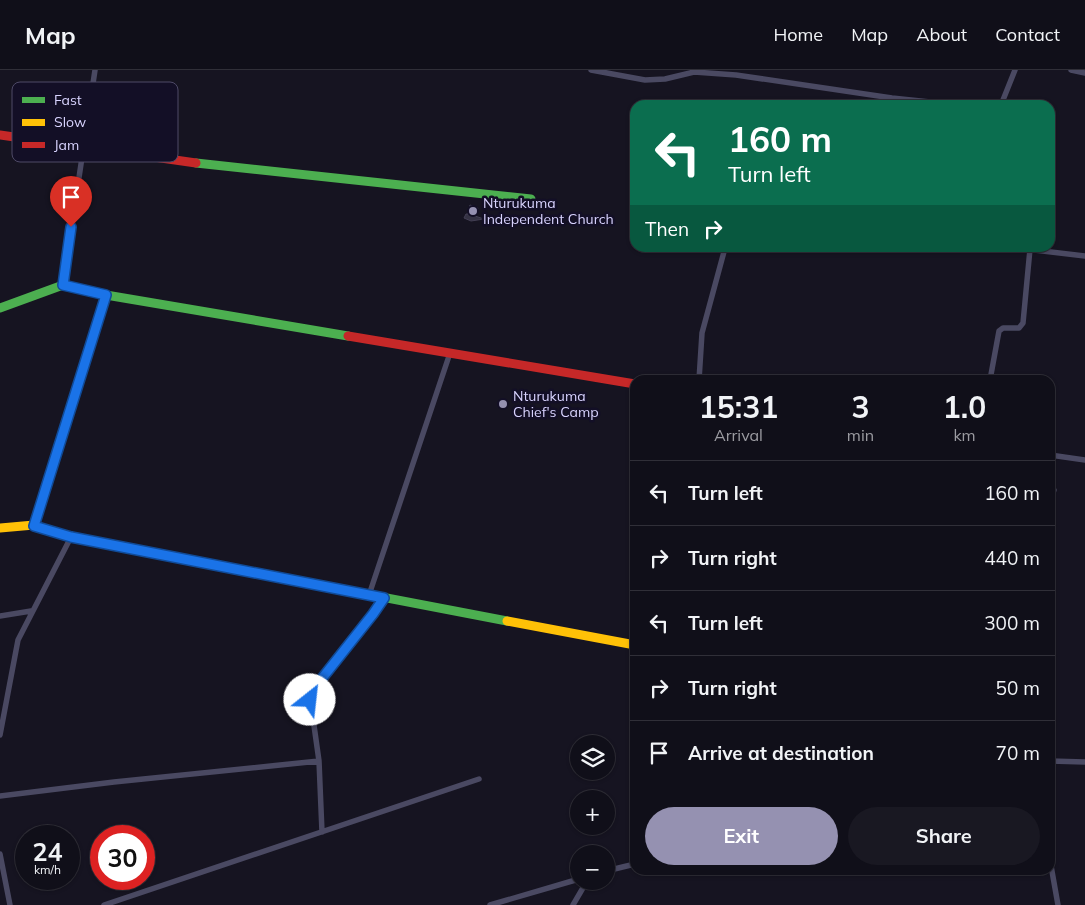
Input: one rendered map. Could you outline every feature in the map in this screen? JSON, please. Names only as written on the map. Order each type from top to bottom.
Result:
[{"type":"street","points":[[591,70],[644,80],[665,79],[694,72],[736,75],[911,100]]},
{"type":"street","points":[[1003,100],[1015,70]]},
{"type":"street","points":[[1071,70],[1085,73]]},
{"type":"street","points":[[178,159],[383,184],[531,199]]},
{"type":"street","points":[[63,285],[80,162]]},
{"type":"street","points":[[699,375],[702,333],[724,252]]},
{"type":"street","points":[[991,375],[999,331],[1003,328],[1019,328],[1023,323],[1030,252]]},
{"type":"street","points":[[1054,252],[1085,256]]},
{"type":"street","points":[[0,308],[63,285],[106,295],[450,354],[490,358],[630,383]]},
{"type":"street","points":[[34,526],[106,295]]},
{"type":"street","points":[[369,594],[450,354]]},
{"type":"street","points":[[1055,455],[1085,460]]},
{"type":"street","points":[[0,528],[34,526],[71,537],[630,644]]},
{"type":"street","points":[[0,736],[18,640],[31,611],[48,584],[71,537]]},
{"type":"street","points":[[322,832],[319,761],[310,696],[384,598]]},
{"type":"street","points":[[0,616],[31,611]]},
{"type":"street","points":[[0,796],[319,761]]},
{"type":"street","points":[[1055,761],[1085,762]]},
{"type":"street","points":[[104,905],[479,779]]},
{"type":"street","points":[[0,854],[10,905]]},
{"type":"street","points":[[615,869],[630,865]]},
{"type":"street","points":[[1053,875],[1058,905]]},
{"type":"street","points":[[490,905],[570,882]]},
{"type":"street","points":[[573,905],[582,890]]},
{"type":"building","name":"Nturukuma Independent Church","points":[[470,205],[478,208],[475,216],[484,219],[471,221],[464,218],[468,214]]},
{"type":"traffic: fast","points":[[196,163],[531,199]]},
{"type":"traffic: fast","points":[[0,308],[63,285],[106,295],[348,336]]},
{"type":"traffic: fast","points":[[189,560],[507,621]]},
{"type":"traffic: slow","points":[[0,528],[34,525],[71,537],[189,560]]},
{"type":"traffic: slow","points":[[507,621],[630,644]]},
{"type":"traffic: jam","points":[[0,135],[12,137]]},
{"type":"traffic: jam","points":[[178,160],[196,163]]},
{"type":"traffic: jam","points":[[348,336],[630,383]]},
{"type":"place","name":"Nturukuma Independent Church","points":[[473,211]]},
{"type":"place","name":"Nturukuma Chief's Camp","points":[[503,404]]},
{"type":"route","points":[[71,227],[63,285],[106,295],[34,526],[71,537],[384,598],[312,691],[310,700]]}]
